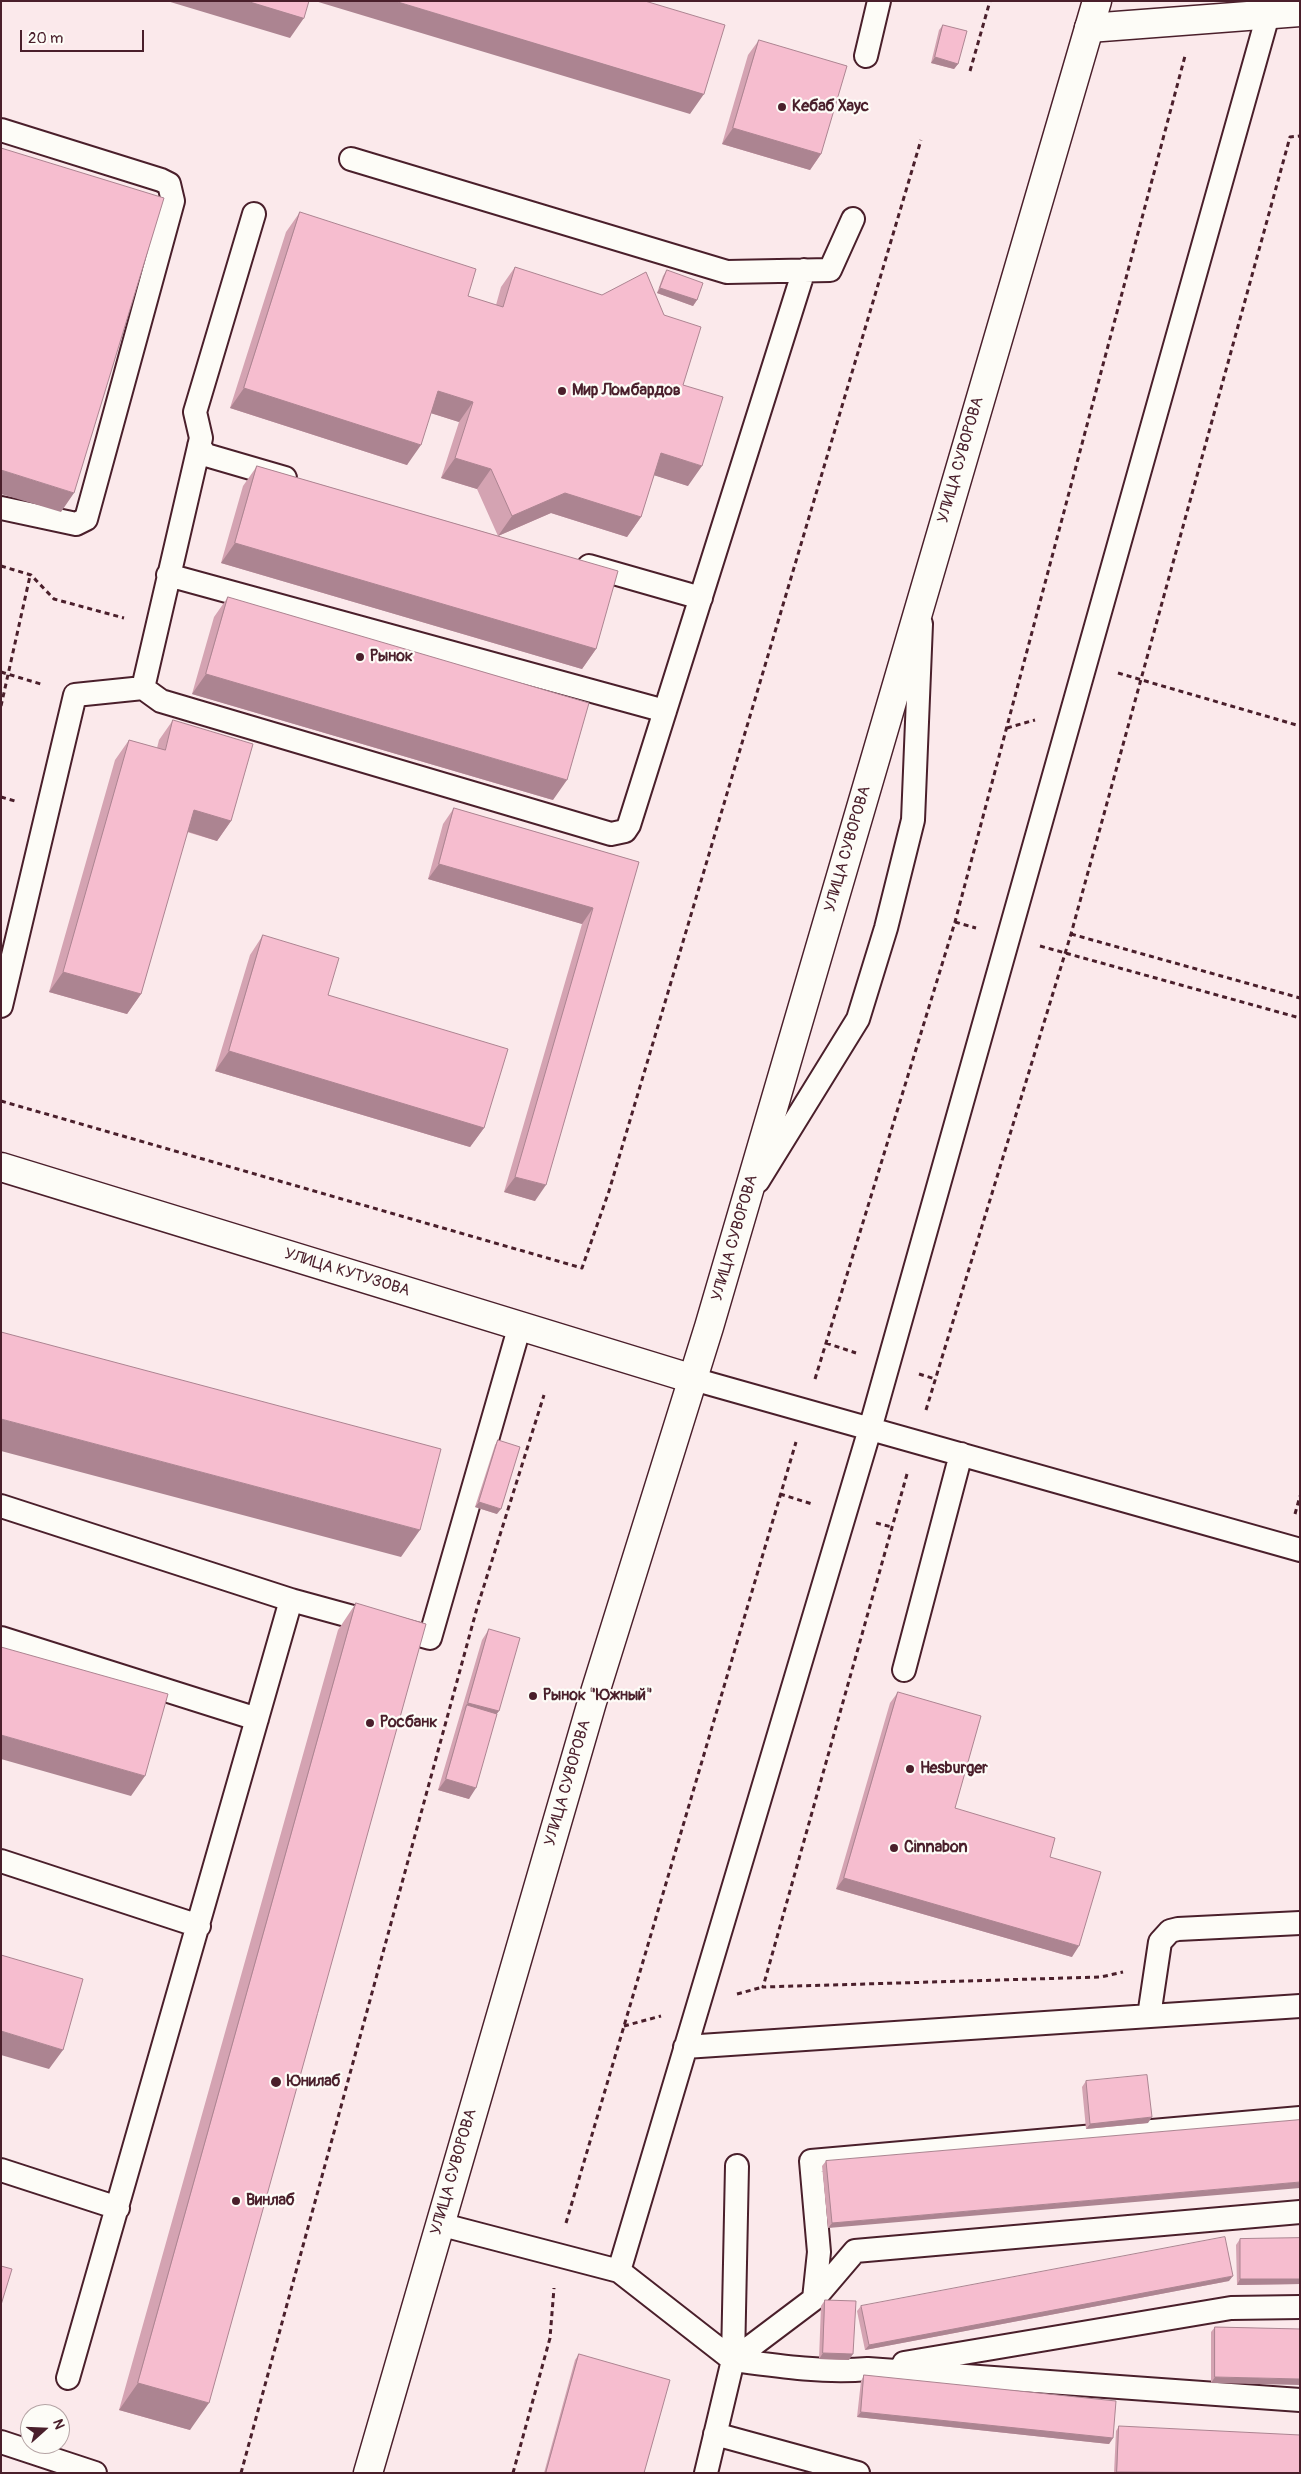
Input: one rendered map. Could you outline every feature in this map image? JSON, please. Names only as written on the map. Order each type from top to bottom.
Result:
[{"type":"main road","name":"УЛИЦА СУВОРОВА","points":[[368,2473],[589,1712],[693,1379],[1097,1]]},
{"type":"main road","points":[[1089,28],[1300,12]]},
{"type":"main road","name":"УЛИЦА КУТУЗОВА","points":[[1,1167],[693,1379]]},
{"type":"lane","points":[[866,56],[879,1]]},
{"type":"lane","points":[[619,2271],[870,1429],[1268,14]]},
{"type":"lane","points":[[1,130],[161,180],[169,184],[173,201],[86,519],[76,524],[1,508]]},
{"type":"lane","points":[[351,160],[726,272],[830,270],[853,219]]},
{"type":"lane","points":[[143,688],[201,438],[195,412],[254,214]]},
{"type":"lane","points":[[1,1006],[75,695],[143,688],[161,701],[611,834],[625,831],[629,825],[804,270]]},
{"type":"lane","points":[[199,446],[206,455],[301,482]]},
{"type":"lane","points":[[568,560],[701,598]]},
{"type":"lane","points":[[168,575],[665,711]]},
{"type":"lane","points":[[745,1201],[858,1019],[886,928],[913,820],[922,593]]},
{"type":"lane","points":[[1,1506],[291,1600],[430,1638],[520,1326]]},
{"type":"lane","points":[[693,1379],[1300,1550]]},
{"type":"lane","points":[[904,1670],[961,1454]]},
{"type":"lane","points":[[68,2378],[291,1600]]},
{"type":"lane","points":[[1,1638],[257,1719]]},
{"type":"lane","points":[[1,1861],[199,1926]]},
{"type":"lane","points":[[1149,2016],[1160,1942],[1170,1931],[1178,1929],[1300,1923]]},
{"type":"lane","points":[[685,2048],[1300,2006]]},
{"type":"lane","points":[[814,2299],[819,2252],[811,2161],[1300,2118]]},
{"type":"lane","points":[[706,2473],[733,2360],[737,2166]]},
{"type":"lane","points":[[1,2170],[118,2208]]},
{"type":"lane","points":[[733,2360],[814,2299],[855,2251],[1300,2212]]},
{"type":"lane","points":[[439,2224],[619,2271],[733,2360],[776,2366],[852,2370],[868,2369],[1231,2308],[1300,2307]]},
{"type":"lane","points":[[868,2369],[1300,2400]]},
{"type":"lane","points":[[715,2434],[858,2473]]},
{"type":"lane","points":[[1,2442],[95,2473]]},
{"type":"path","points":[[970,71],[990,1]]},
{"type":"path","points":[[513,2473],[550,2338],[557,2256],[806,1411],[955,922],[1195,20]]},
{"type":"path","points":[[1157,1965],[1101,1977],[763,1987],[916,1442],[1071,934],[1290,137],[1300,136]]},
{"type":"path","points":[[1,1100],[582,1268],[609,1191],[922,140]]},
{"type":"path","points":[[1,566],[31,575],[1,706]]},
{"type":"path","points":[[1085,664],[1300,726]]},
{"type":"path","points":[[1,672],[9,674]]},
{"type":"path","points":[[955,922],[1300,1018]]},
{"type":"path","points":[[1071,934],[1300,998]]},
{"type":"path","points":[[241,2473],[477,1608],[544,1395]]},
{"type":"building","points":[[247,1],[309,1],[304,18]]},
{"type":"building","points":[[395,1],[645,1],[725,25],[704,94]]},
{"type":"building","points":[[943,25],[967,31],[958,64],[935,57]]},
{"type":"building","points":[[759,40],[847,66],[821,154],[733,128]]},
{"type":"building","points":[[1,148],[164,198],[74,493],[1,470]]},
{"type":"building","points":[[300,212],[476,269],[468,296],[503,307],[515,267],[602,295],[646,272],[664,315],[701,327],[683,385],[723,397],[702,466],[661,453],[641,517],[565,493],[512,516],[491,469],[455,458],[473,402],[438,391],[421,445],[244,388]]},
{"type":"building","points":[[667,270],[703,283],[697,300],[660,288]]},
{"type":"building","points":[[257,466],[618,571],[596,649],[235,543]]},
{"type":"building","points":[[228,597],[589,703],[567,780],[206,674]]},
{"type":"building","points":[[173,720],[253,744],[231,821],[194,810],[141,994],[63,972],[129,740],[165,750]]},
{"type":"building","points":[[454,808],[639,862],[546,1185],[515,1177],[593,908],[439,864]]},
{"type":"building","points":[[263,935],[339,958],[328,995],[508,1049],[484,1128],[229,1051]]},
{"type":"building","points":[[1,1332],[441,1449],[420,1530],[1,1419]]},
{"type":"building","points":[[498,1440],[520,1447],[501,1509],[479,1502]]},
{"type":"building","points":[[356,1603],[426,1624],[209,2403],[138,2383]]},
{"type":"building","points":[[489,1629],[520,1638],[499,1711],[468,1703]]},
{"type":"building","points":[[1,1647],[168,1694],[145,1776],[1,1735]]},
{"type":"building","points":[[898,1692],[981,1716],[955,1808],[1055,1838],[1050,1857],[1101,1872],[1079,1946],[844,1878]]},
{"type":"building","points":[[467,1705],[497,1714],[476,1788],[446,1779]]},
{"type":"building","points":[[1,1955],[83,1979],[63,2050],[1,2031]]},
{"type":"building","points":[[1147,2075],[1152,2117],[1090,2124],[1086,2081]]},
{"type":"building","points":[[1300,2120],[1300,2182],[832,2223],[826,2161]]},
{"type":"building","points":[[1225,2237],[1233,2276],[869,2345],[861,2306]]},
{"type":"building","points":[[1300,2238],[1300,2279],[1240,2279],[1240,2239]]},
{"type":"building","points":[[1,2266],[12,2269],[1,2305]]},
{"type":"building","points":[[825,2300],[856,2301],[853,2354],[823,2353]]},
{"type":"building","points":[[1215,2327],[1300,2329],[1300,2379],[1215,2377]]},
{"type":"building","points":[[579,2354],[670,2380],[644,2473],[546,2473]]},
{"type":"building","points":[[864,2375],[1116,2401],[1113,2438],[861,2412]]},
{"type":"building","points":[[1119,2426],[1300,2435],[1300,2473],[1117,2472]]},
{"type":"place","name":"Кебаб Хаус","points":[[782,107]]},
{"type":"place","name":"Мир Ломбардов","points":[[562,391]]},
{"type":"place","name":"Рынок","points":[[360,657]]},
{"type":"place","name":"Рынок \"Южный\"","points":[[533,1696]]},
{"type":"place","name":"Росбанк","points":[[370,1723]]},
{"type":"place","name":"Hesburger","points":[[910,1769]]},
{"type":"place","name":"Cinnabon","points":[[894,1848]]},
{"type":"place","name":"Юнилаб","points":[[276,2082]]},
{"type":"place","name":"Винлаб","points":[[236,2201]]}]
